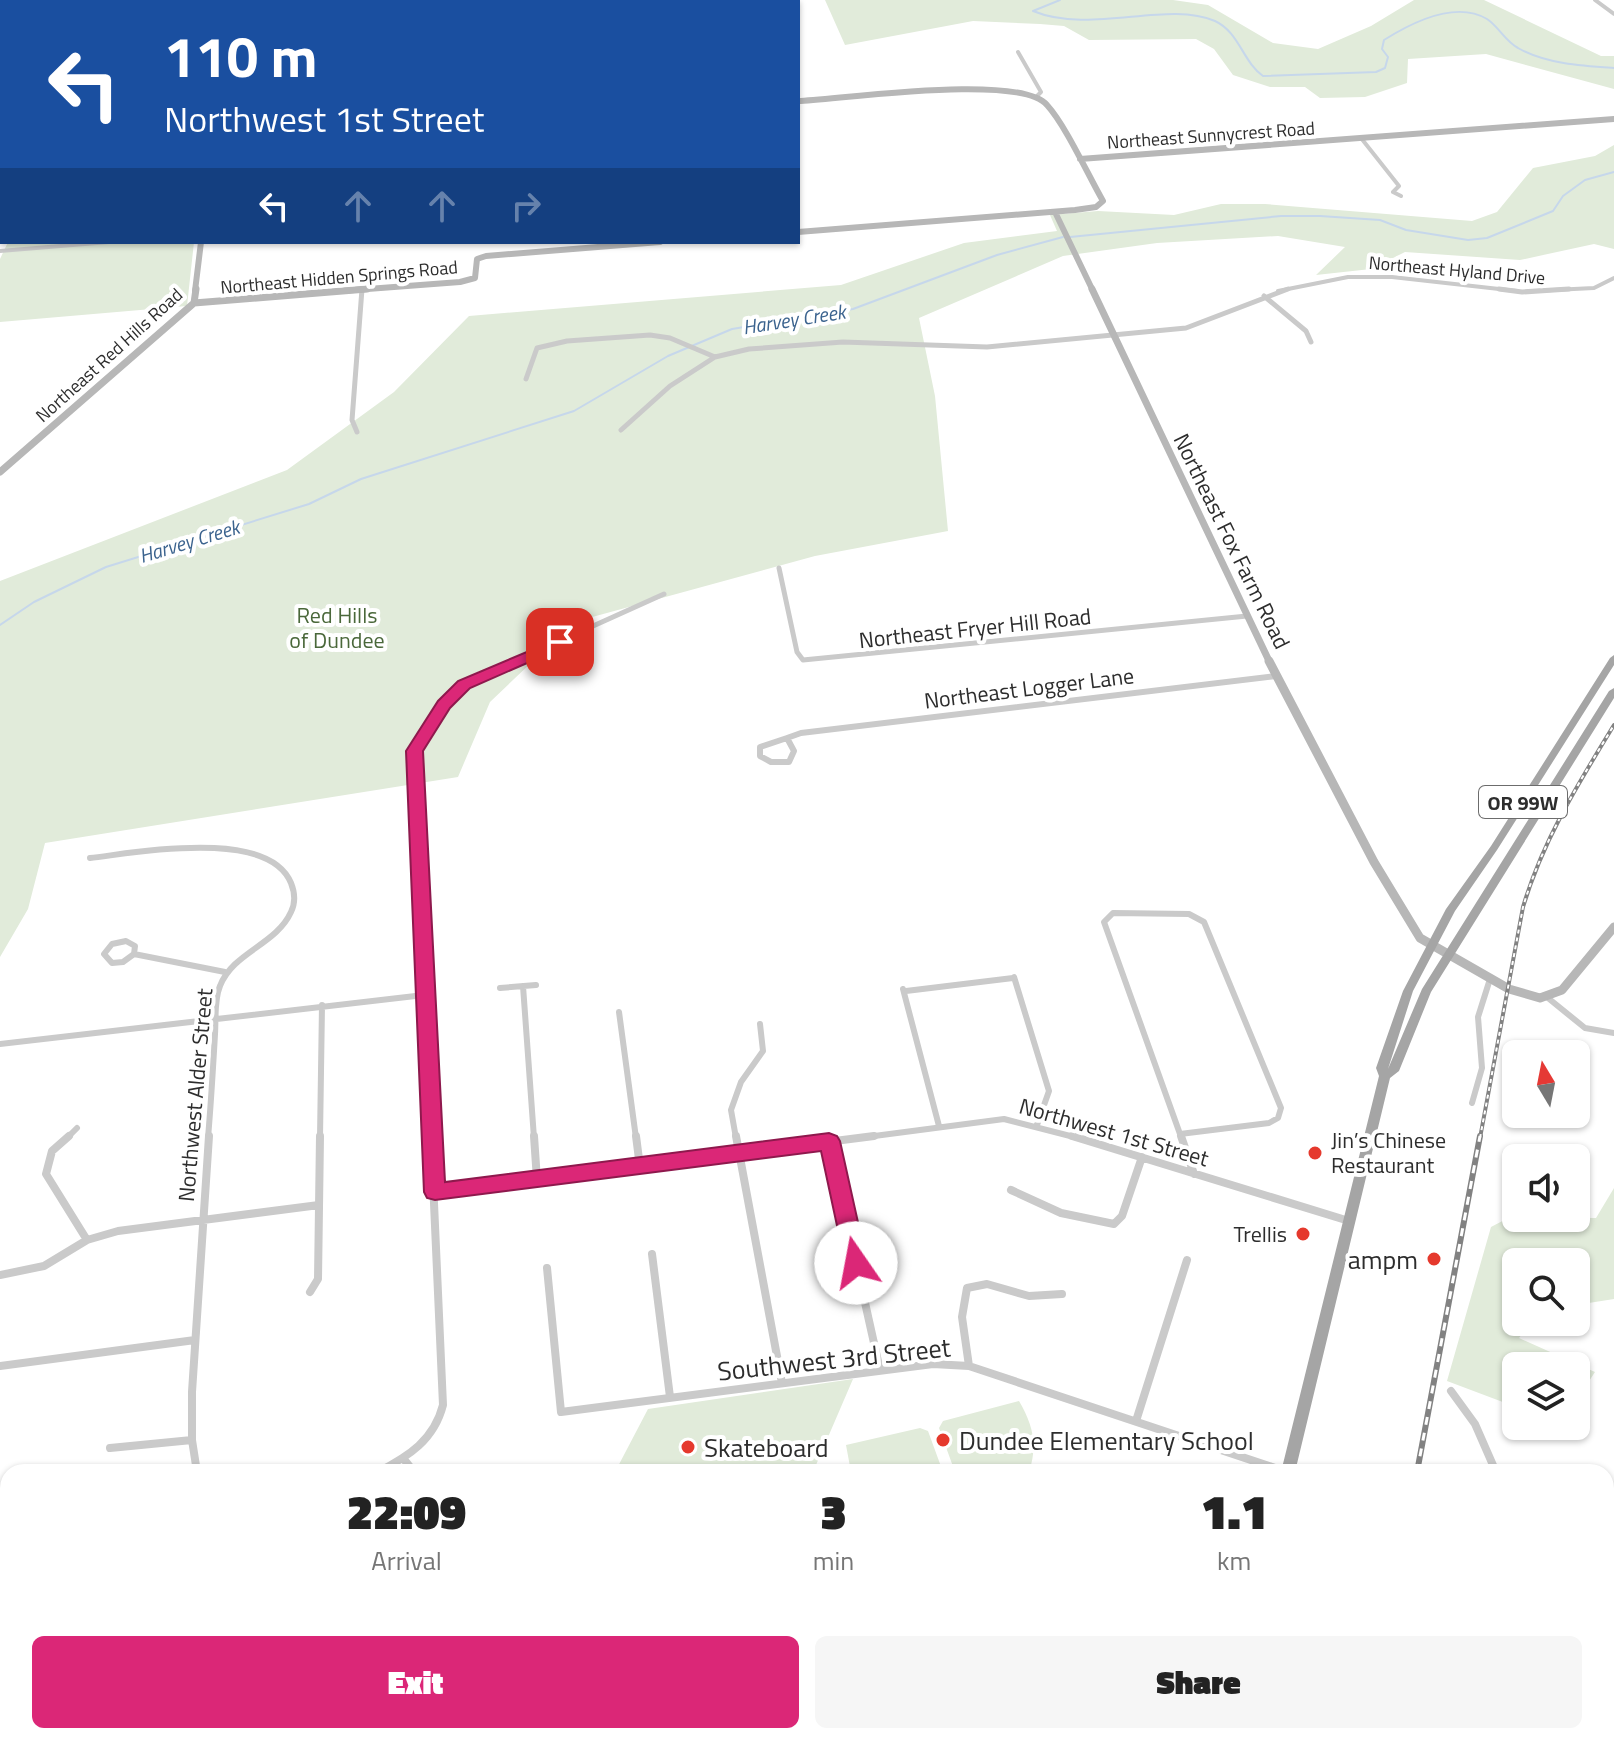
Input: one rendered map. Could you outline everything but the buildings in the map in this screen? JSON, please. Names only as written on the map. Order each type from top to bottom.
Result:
[{"type":"main road","name":"OR 99W","points":[[1289,1464],[1385,1076],[1382,1068],[1397,1019],[1451,909],[1494,848],[1614,658]]},
{"type":"main road","name":"OR 99W","points":[[1385,1076],[1393,1071],[1426,992],[1448,955],[1614,691]]},
{"type":"street","points":[[1595,0],[1614,14]]},
{"type":"street","points":[[800,101],[991,89],[1016,90],[1037,96],[1041,92],[1018,52]]},
{"type":"street","name":"Northeast Sunnycrest Road","points":[[1037,96],[1046,103],[1080,159],[1614,119]]},
{"type":"street","points":[[1361,138],[1399,186],[1393,192],[1401,196]]},
{"type":"street","points":[[800,232],[1096,207],[1103,203],[1080,159]]},
{"type":"street","name":"Northeast Fox Farm Road","points":[[1055,212],[1276,676],[1374,862],[1416,933],[1431,946],[1521,995],[1548,998]]},
{"type":"street","points":[[0,251],[85,244]]},
{"type":"street","name":"Northeast Red Hills Road","points":[[0,472],[194,303],[201,244]]},
{"type":"street","name":"Northeast Hidden Springs Road","points":[[194,303],[466,281],[478,274],[477,259],[486,256],[635,244]]},
{"type":"street","name":"Northeast Hyland Drive","points":[[621,430],[679,379],[715,357],[749,349],[830,343],[987,347],[1188,327],[1223,316],[1264,296],[1302,285],[1366,275],[1522,292],[1594,288],[1614,278]]},
{"type":"street","points":[[357,432],[352,420],[362,289]]},
{"type":"street","points":[[1264,296],[1306,331],[1311,342]]},
{"type":"street","points":[[526,379],[533,353],[544,344],[652,335],[670,338],[715,357]]},
{"type":"street","name":"Northeast Fryer Hill Road","points":[[779,568],[798,656],[803,660],[1247,616]]},
{"type":"street","points":[[392,1464],[422,1445],[437,1426],[443,1405],[414,759],[422,735],[464,684],[664,594]]},
{"type":"street","name":"Northeast Logger Lane","points":[[786,737],[821,730],[1276,676]]},
{"type":"street","points":[[786,737],[794,755],[789,762],[771,762],[760,756],[760,747],[786,737]]},
{"type":"street","name":"Northwest Alder Street","points":[[90,858],[197,846],[266,860],[277,866],[292,884],[295,894],[291,914],[272,936],[236,960],[225,972],[218,990],[195,1340],[192,1440],[196,1464]]},
{"type":"street","points":[[1180,1134],[1269,1123],[1278,1118],[1281,1108],[1204,922],[1197,915],[1113,913],[1104,922],[1194,1174]]},
{"type":"street","points":[[1614,927],[1562,990],[1548,998],[1584,1029],[1597,1034],[1614,1033]]},
{"type":"street","points":[[134,954],[135,946],[124,941],[109,946],[104,954],[108,962],[117,963],[134,954],[225,972]]},
{"type":"street","points":[[939,1126],[904,990],[1014,978],[1048,1085],[1048,1100],[1037,1125]]},
{"type":"street","points":[[1472,1103],[1482,1068],[1478,1017],[1490,979]]},
{"type":"street","points":[[500,988],[536,985]]},
{"type":"street","points":[[523,986],[537,1180]]},
{"type":"street","points":[[0,1044],[424,995]]},
{"type":"street","points":[[310,1292],[318,1279],[322,1005]]},
{"type":"street","points":[[619,1012],[640,1167]]},
{"type":"street","points":[[760,1024],[763,1051],[733,1097],[731,1110],[782,1383]]},
{"type":"street","name":"Northwest 1st Street","points":[[435,1192],[1004,1119],[1037,1125],[1349,1221]]},
{"type":"street","points":[[77,1128],[52,1151],[46,1164],[46,1174],[87,1240]]},
{"type":"street","points":[[829,1141],[880,1370]]},
{"type":"street","points":[[1011,1190],[1025,1199],[1100,1224],[1114,1224],[1122,1216],[1142,1157]]},
{"type":"street","points":[[0,1275],[44,1266],[87,1240],[118,1231],[319,1205]]},
{"type":"street","points":[[652,1254],[670,1397]]},
{"type":"street","points":[[1136,1421],[1187,1260]]},
{"type":"street","name":"Southwest 3rd Street","points":[[547,1268],[561,1412],[933,1364],[969,1366],[1263,1464]]},
{"type":"street","points":[[969,1366],[962,1335],[963,1298],[967,1288],[987,1284],[1029,1296],[1062,1294]]},
{"type":"street","points":[[0,1366],[195,1340]]},
{"type":"street","points":[[1451,1391],[1475,1424],[1492,1464]]},
{"type":"street","points":[[110,1448],[192,1440]]},
{"type":"street","points":[[403,1458],[408,1464]]},
{"type":"green space","points":[[825,0],[1173,0],[1208,5],[1273,43],[1318,49],[1371,26],[1414,0],[1484,0],[1601,56],[1614,56],[1614,89],[1486,54],[1408,59],[1407,83],[1365,97],[1320,98],[1305,87],[1270,87],[1233,75],[1214,49],[1196,39],[1089,40],[1064,26],[1040,24],[973,21],[845,45]]},
{"type":"green space","name":"Red Hills of Dundee","points":[[1614,145],[1614,249],[1594,244],[1520,260],[1405,252],[1371,269],[1316,275],[1345,247],[1278,236],[1157,243],[1063,256],[919,318],[935,396],[948,531],[815,556],[574,622],[490,702],[458,777],[45,843],[28,909],[0,957],[0,581],[287,470],[394,392],[469,316],[841,285],[964,243],[1057,231],[1050,215],[1098,211],[1174,215],[1221,204],[1265,204],[1472,221],[1497,212],[1533,168],[1595,156]]},
{"type":"green space","points":[[7,244],[194,244],[187,306],[0,322],[0,259]]},
{"type":"green space","points":[[1614,1188],[1614,1299],[1590,1303],[1590,1248],[1502,1248],[1502,1336],[1520,1336],[1519,1338],[1550,1352],[1502,1352],[1502,1402],[1447,1381],[1491,1227],[1502,1221],[1502,1232],[1590,1232],[1590,1218],[1596,1218]]},
{"type":"green space","points":[[853,1379],[816,1464],[619,1464],[648,1409]]},
{"type":"green space","points":[[1019,1401],[1033,1435],[1031,1464],[952,1464],[939,1428],[943,1421]]},
{"type":"green space","points":[[920,1428],[928,1431],[940,1464],[850,1464],[846,1445]]},
{"type":"waterway","points":[[1060,0],[1033,11],[1079,20],[1174,14],[1215,21],[1230,32],[1250,63],[1263,76],[1376,72],[1385,68],[1388,57],[1382,49],[1384,40],[1420,21],[1461,12],[1487,19],[1513,45],[1540,58],[1614,68]]},
{"type":"waterway","name":"Harvey Creek","points":[[1070,237],[1281,216],[1320,216],[1380,220],[1406,230],[1468,240],[1487,238],[1553,211],[1563,196],[1585,180],[1614,172]]},
{"type":"waterway","name":"Harvey Creek","points":[[0,625],[34,602],[106,567],[309,504],[361,479],[574,411],[668,356],[732,329],[853,309],[997,255],[1063,237]]},
{"type":"railway","points":[[1480,1138],[1523,907],[1531,882],[1551,836],[1614,725]]},
{"type":"railway","points":[[1418,1464],[1480,1136]]},
{"type":"place","name":"Jin’s Chinese Restaurant","points":[[1315,1153]]},
{"type":"place","name":"Trellis","points":[[1303,1234]]},
{"type":"place","name":"ampm","points":[[1434,1259]]},
{"type":"place","name":"Dundee Elementary School","points":[[943,1440]]},
{"type":"place","name":"Skateboard","points":[[688,1447]]},
{"type":"route","points":[[560,642],[464,684],[422,735],[415,751],[435,1192],[829,1141],[856,1263]]}]
